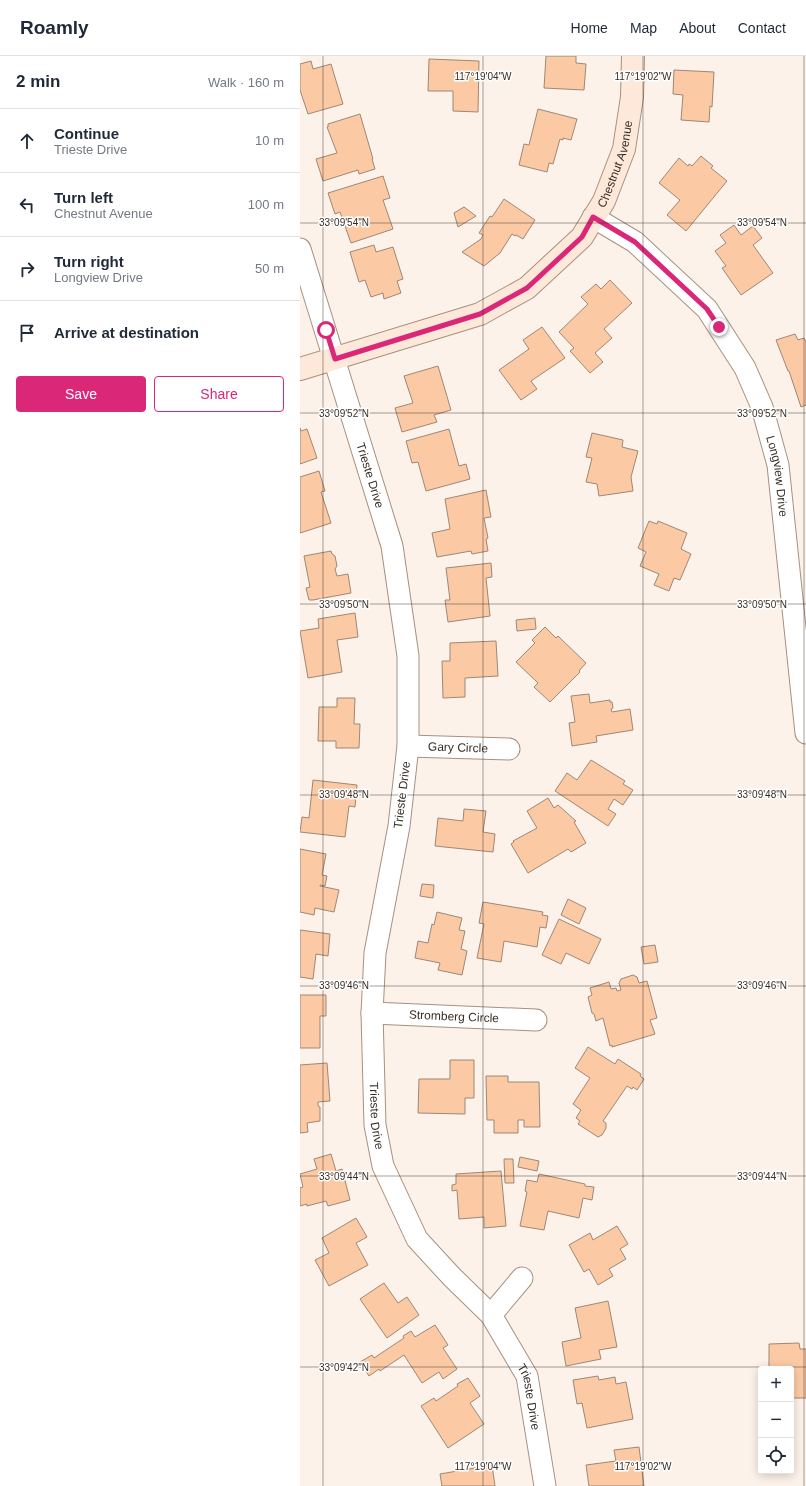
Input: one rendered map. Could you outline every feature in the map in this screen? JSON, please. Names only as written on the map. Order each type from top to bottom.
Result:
[{"type":"street","name":"Chestnut Avenue","points":[[300,369],[480,314],[527,288],[582,237],[604,201],[624,149],[632,97],[633,56]]},
{"type":"street","name":"Longview Drive","points":[[593,217],[635,242],[707,309],[745,368],[762,407],[778,465],[806,733]]},
{"type":"street","name":"Trieste Drive","points":[[300,249],[392,546],[408,656],[408,746],[399,826],[375,953],[372,1013],[375,1125],[383,1166],[416,1239],[491,1315],[527,1376],[545,1486]]},
{"type":"street","name":"Gary Circle","points":[[408,746],[509,749]]},
{"type":"street","name":"Stromberg Circle","points":[[372,1013],[536,1020]]},
{"type":"street","points":[[491,1315],[522,1278]]},
{"type":"building","points":[[546,56],[576,56],[576,63],[586,64],[584,90],[544,88]]},
{"type":"building","points":[[429,59],[479,61],[478,112],[453,111],[453,91],[428,91]]},
{"type":"building","points":[[311,61],[313,69],[331,64],[343,104],[308,114],[300,90],[300,64]]},
{"type":"building","points":[[674,70],[714,72],[712,107],[710,106],[709,122],[681,120],[683,95],[673,94]]},
{"type":"building","points":[[538,109],[577,119],[571,140],[563,138],[563,140],[560,139],[553,164],[549,163],[547,172],[519,165],[524,144],[529,145]]},
{"type":"building","points":[[360,114],[375,169],[359,174],[358,170],[323,181],[316,159],[337,153],[327,127],[328,124]]},
{"type":"building","points":[[701,156],[713,166],[711,168],[727,181],[686,231],[667,215],[680,200],[659,183],[679,158],[688,166],[689,164],[692,166]]},
{"type":"building","points":[[383,176],[390,198],[383,200],[393,229],[351,243],[340,212],[335,214],[328,193]]},
{"type":"building","points":[[504,199],[535,220],[523,239],[512,234],[500,253],[484,266],[462,252],[481,239],[483,235],[479,233],[490,216],[492,217]]},
{"type":"building","points":[[464,207],[476,216],[458,227],[454,213]]},
{"type":"building","points":[[734,225],[741,235],[753,226],[762,238],[753,245],[773,273],[741,295],[722,268],[726,266],[715,251],[726,243],[720,235]]},
{"type":"building","points":[[374,245],[376,252],[393,247],[403,279],[397,281],[401,293],[384,299],[383,293],[371,297],[365,280],[359,282],[350,252]]},
{"type":"building","points":[[610,280],[632,303],[604,329],[612,338],[595,353],[603,362],[590,373],[570,351],[574,348],[559,332],[588,304],[581,297],[596,284],[601,289]]},
{"type":"building","points":[[542,327],[565,358],[531,381],[537,389],[521,400],[499,370],[529,349],[523,340]]},
{"type":"building","points":[[795,334],[798,340],[804,338],[806,342],[806,405],[801,407],[789,371],[776,340]]},
{"type":"building","points":[[438,366],[451,410],[434,415],[437,422],[402,432],[395,408],[413,403],[404,376]]},
{"type":"building","points":[[300,428],[301,431],[307,429],[317,458],[300,464]]},
{"type":"building","points":[[449,429],[459,466],[466,464],[470,479],[426,491],[418,462],[412,463],[406,441]]},
{"type":"building","points":[[592,433],[623,440],[622,447],[638,451],[631,477],[633,491],[599,496],[597,484],[586,482],[592,458],[586,457]]},
{"type":"building","points":[[319,471],[325,491],[321,492],[331,523],[300,533],[300,477]]},
{"type":"building","points":[[486,490],[491,517],[484,518],[488,538],[486,539],[488,551],[472,554],[471,551],[437,557],[432,533],[450,529],[445,499]]},
{"type":"building","points":[[649,521],[657,524],[658,521],[687,533],[681,549],[691,554],[680,580],[674,578],[669,591],[654,585],[659,574],[640,566],[646,552],[638,548]]},
{"type":"building","points":[[331,551],[335,556],[337,566],[335,569],[337,576],[348,574],[351,593],[309,600],[306,588],[310,587],[304,556]]},
{"type":"building","points":[[491,563],[492,577],[486,578],[490,616],[448,622],[445,600],[450,600],[446,568]]},
{"type":"building","points":[[355,613],[358,637],[337,640],[342,672],[308,678],[300,631],[319,628],[318,619]]},
{"type":"building","points":[[535,618],[536,629],[517,631],[516,620]]},
{"type":"building","points":[[545,627],[556,638],[558,636],[586,663],[579,671],[580,672],[550,702],[534,687],[538,683],[516,662],[535,643],[532,640]]},
{"type":"building","points":[[496,641],[498,676],[465,678],[465,697],[443,698],[442,661],[450,661],[450,643]]},
{"type":"building","points":[[589,694],[590,703],[610,700],[613,708],[611,709],[612,712],[630,709],[633,730],[596,736],[597,742],[572,746],[569,723],[575,722],[571,696]]},
{"type":"building","points":[[337,698],[355,698],[354,724],[360,724],[359,748],[336,748],[336,741],[318,741],[319,707],[337,707]]},
{"type":"building","points":[[591,760],[625,781],[623,784],[633,790],[623,805],[614,799],[608,809],[616,814],[608,826],[555,791],[567,773],[577,780]]},
{"type":"building","points":[[313,780],[357,785],[355,807],[349,806],[345,837],[300,832],[302,817],[309,818]]},
{"type":"building","points":[[548,798],[554,808],[558,805],[576,821],[574,822],[586,843],[571,852],[568,849],[528,873],[511,844],[514,842],[513,841],[537,828],[527,811]]},
{"type":"building","points":[[464,809],[486,811],[483,832],[495,834],[493,852],[435,846],[438,818],[463,821]]},
{"type":"building","points":[[300,849],[326,854],[322,875],[327,876],[325,886],[320,886],[339,890],[334,912],[315,908],[314,915],[300,912]]},
{"type":"building","points":[[422,884],[434,885],[433,898],[420,896]]},
{"type":"building","points":[[568,899],[586,908],[579,924],[561,915]]},
{"type":"building","points":[[483,902],[543,912],[542,915],[548,916],[546,928],[540,927],[537,947],[504,941],[501,962],[477,958],[484,924],[479,923]]},
{"type":"building","points":[[437,912],[462,918],[459,930],[465,931],[461,949],[467,951],[462,975],[438,970],[440,963],[415,958],[418,941],[428,943],[432,924],[434,925]]},
{"type":"building","points":[[559,919],[601,939],[589,964],[566,953],[561,964],[542,955]]},
{"type":"building","points":[[300,930],[330,934],[328,956],[316,954],[313,979],[300,977]]},
{"type":"building","points":[[655,945],[658,962],[644,964],[641,947]]},
{"type":"building","points":[[633,975],[637,977],[639,983],[647,981],[657,1018],[650,1020],[655,1034],[612,1047],[612,1045],[610,1046],[603,1018],[596,1021],[594,1014],[592,1013],[588,997],[592,995],[590,988],[609,982],[611,989],[616,988],[617,991],[621,990],[619,983],[621,979]]},
{"type":"building","points":[[300,995],[326,995],[326,1016],[320,1016],[320,1048],[300,1048]]},
{"type":"building","points":[[588,1047],[615,1064],[618,1059],[641,1074],[640,1076],[644,1079],[637,1090],[633,1087],[632,1089],[627,1086],[603,1121],[606,1123],[606,1128],[602,1135],[598,1137],[578,1124],[580,1121],[576,1118],[581,1110],[573,1104],[590,1078],[575,1068]]},
{"type":"building","points":[[450,1060],[474,1060],[474,1098],[465,1098],[465,1114],[418,1113],[419,1079],[450,1079]]},
{"type":"building","points":[[327,1063],[330,1101],[318,1102],[318,1106],[320,1107],[320,1121],[307,1123],[308,1132],[300,1133],[300,1065]]},
{"type":"building","points":[[486,1076],[508,1076],[508,1082],[539,1082],[540,1127],[524,1127],[524,1120],[518,1120],[518,1133],[494,1133],[494,1120],[487,1120]]},
{"type":"building","points":[[331,1154],[336,1171],[342,1169],[350,1200],[328,1206],[326,1201],[307,1206],[307,1204],[300,1206],[300,1188],[303,1187],[300,1174],[317,1169],[314,1159]]},
{"type":"building","points":[[520,1157],[539,1161],[537,1171],[518,1167]]},
{"type":"building","points":[[504,1159],[513,1159],[514,1183],[505,1183]]},
{"type":"building","points":[[501,1171],[506,1226],[484,1228],[484,1217],[459,1219],[457,1190],[452,1191],[452,1185],[456,1184],[456,1174]]},
{"type":"building","points":[[539,1174],[594,1187],[592,1200],[583,1198],[579,1218],[548,1211],[544,1230],[520,1226],[527,1192],[525,1191],[527,1180],[537,1182]]},
{"type":"building","points":[[356,1218],[367,1237],[356,1243],[368,1265],[329,1286],[315,1260],[329,1253],[322,1238]]},
{"type":"building","points":[[617,1226],[628,1244],[620,1249],[626,1259],[609,1269],[613,1276],[598,1285],[589,1269],[584,1272],[569,1245],[590,1233],[593,1240]]},
{"type":"building","points":[[384,1283],[398,1303],[407,1297],[419,1315],[387,1338],[360,1299]]},
{"type":"building","points":[[608,1301],[617,1347],[599,1350],[601,1359],[566,1366],[562,1342],[581,1338],[575,1308]]},
{"type":"building","points":[[435,1325],[448,1345],[443,1348],[457,1369],[443,1379],[439,1372],[422,1383],[404,1355],[380,1371],[379,1369],[369,1376],[360,1362],[372,1355],[374,1358],[404,1338],[403,1336],[411,1331],[415,1337]]},
{"type":"building","points":[[799,1343],[800,1349],[806,1349],[806,1398],[794,1398],[794,1366],[769,1366],[769,1344]]},
{"type":"building","points":[[598,1376],[599,1380],[615,1377],[616,1384],[626,1382],[633,1419],[587,1428],[582,1403],[577,1404],[573,1380]]},
{"type":"building","points":[[468,1378],[480,1396],[470,1403],[484,1424],[448,1448],[421,1406],[434,1398],[436,1401],[458,1386],[457,1384]]},
{"type":"building","points":[[639,1447],[644,1486],[589,1486],[586,1465],[616,1461],[614,1450]]},
{"type":"building","points":[[492,1465],[495,1486],[442,1486],[440,1474]]},
{"type":"route","points":[[326,330],[335,359],[480,314],[527,288],[582,237],[593,217],[635,242],[707,309],[719,327]]}]
